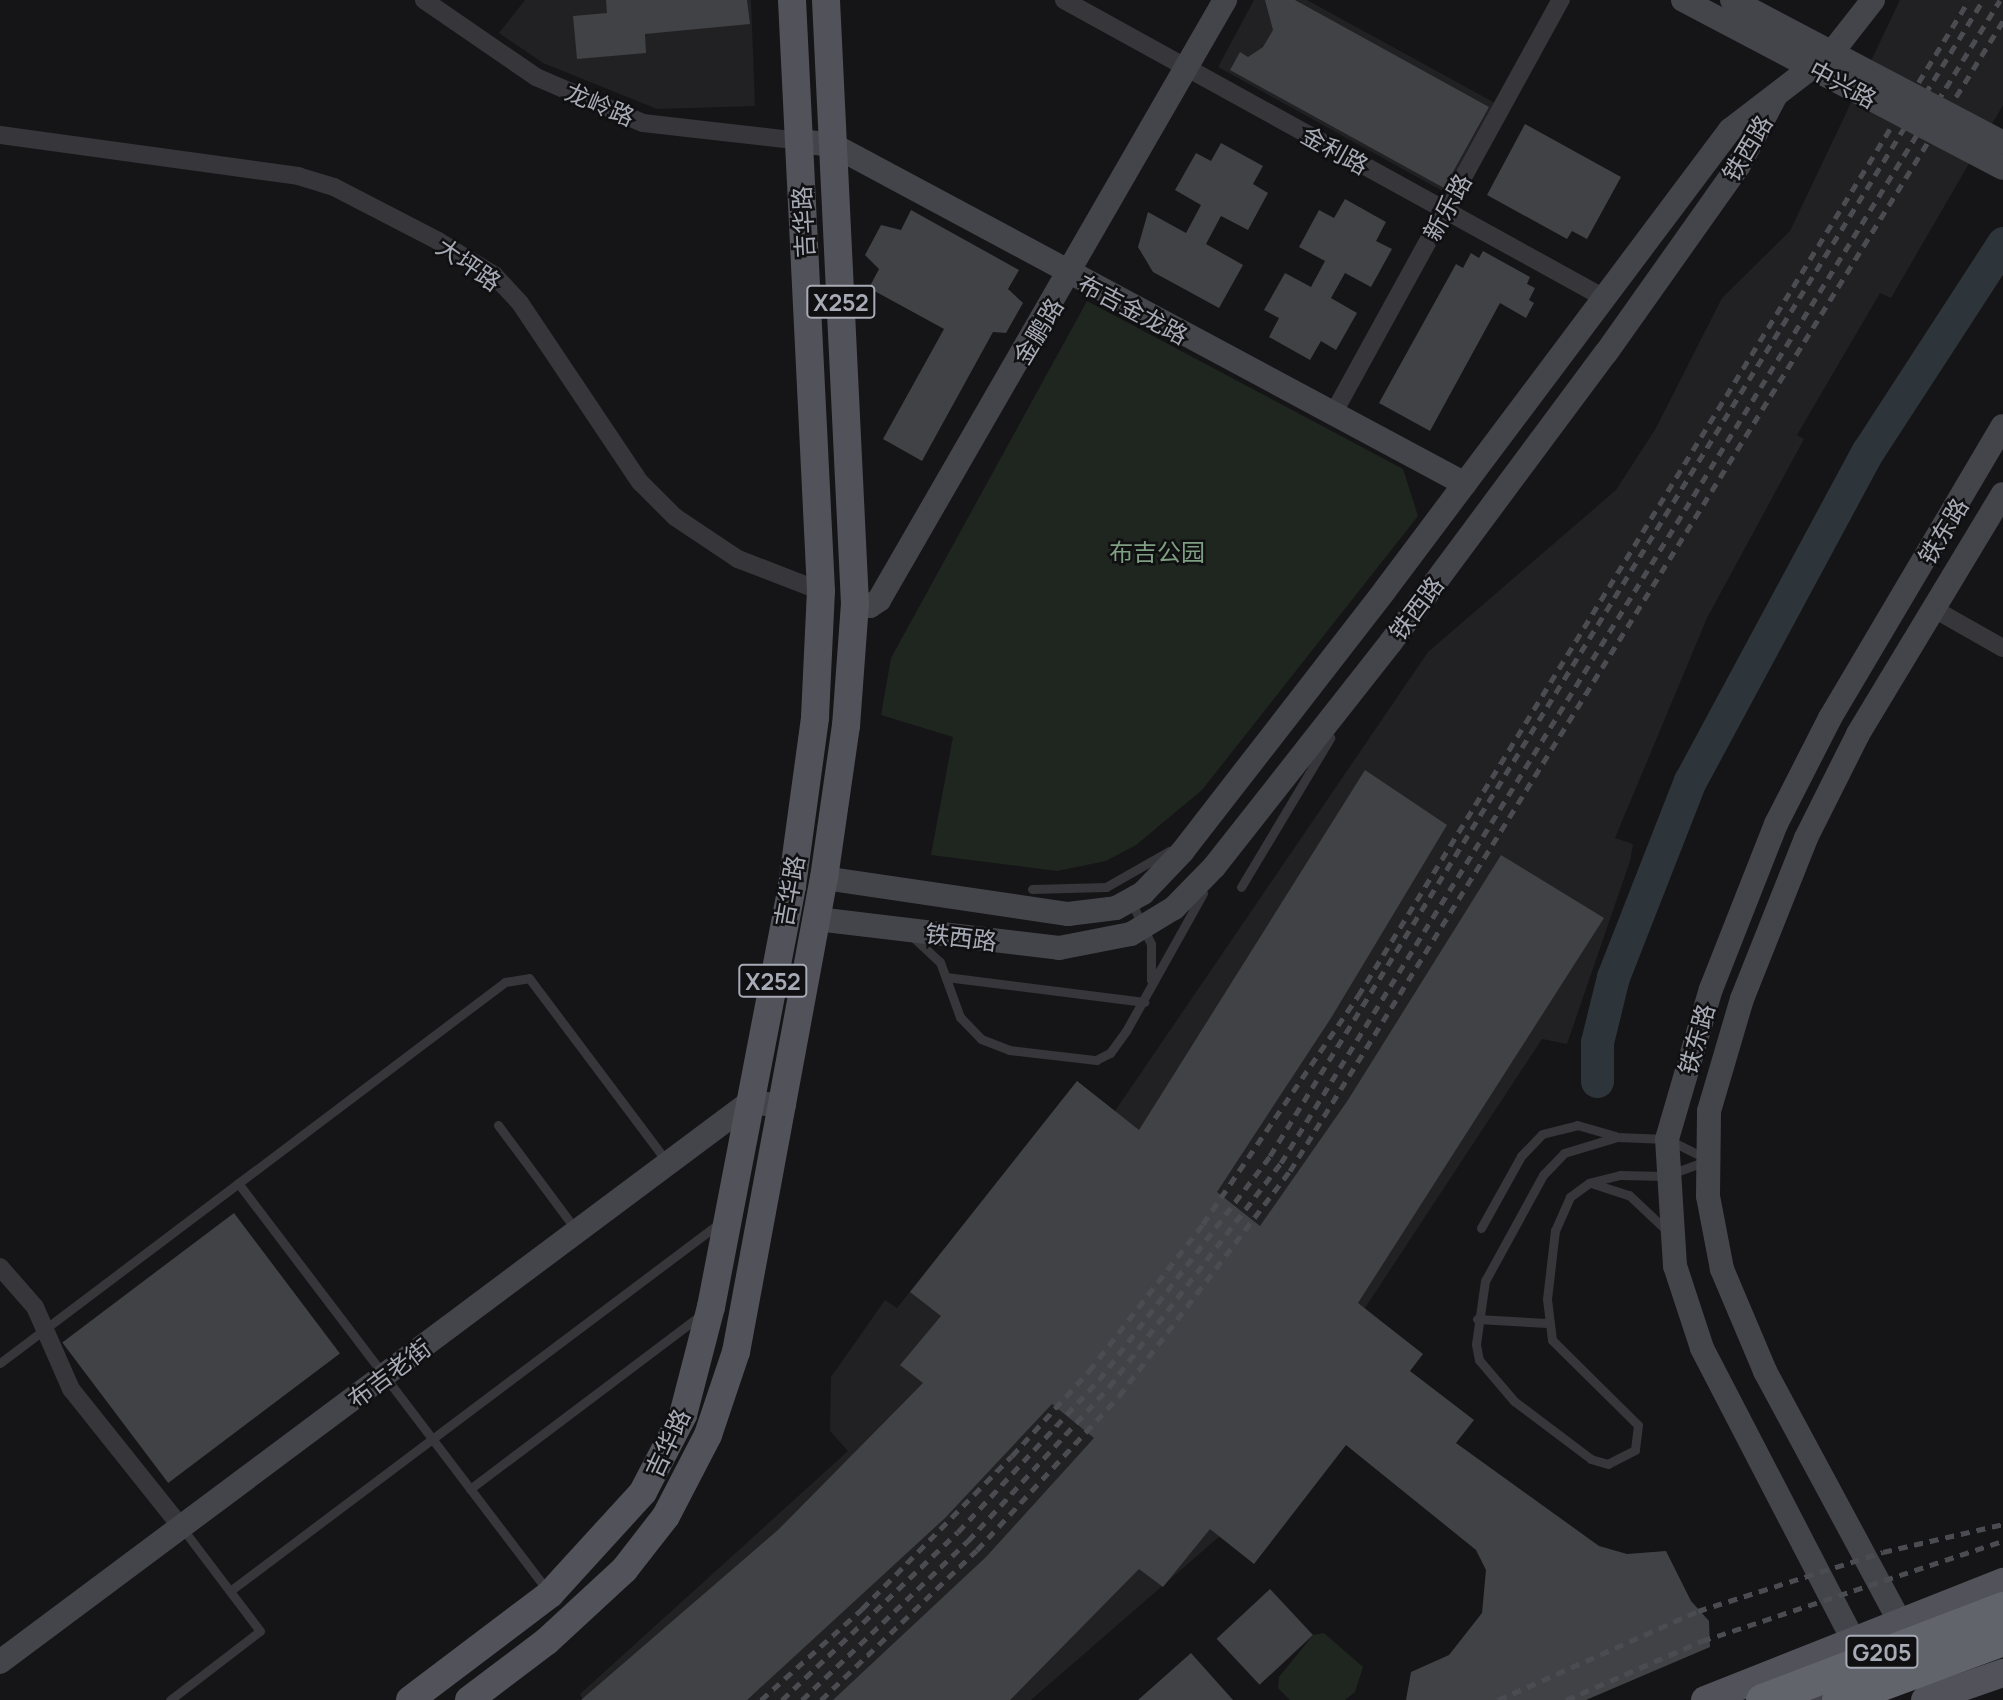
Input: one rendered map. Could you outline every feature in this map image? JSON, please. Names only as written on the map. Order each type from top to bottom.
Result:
[{"type":"highway","name":"G205","points":[[1762,1700],[2003,1608]]},
{"type":"highway","name":"G205","points":[[1838,1700],[2003,1639]]},
{"type":"main road","name":"吉华路","points":[[410,1700],[550,1594],[643,1492],[683,1415],[711,1307],[748,1103],[792,886],[815,717],[821,591],[793,0]]},
{"type":"main road","name":"吉华路","points":[[468,1700],[547,1641],[624,1570],[666,1517],[708,1435],[737,1352],[824,878],[846,726],[855,604],[826,0]]},
{"type":"main road","name":"金鹏路","points":[[855,604],[870,606],[879,600],[1070,276],[1225,0]]},
{"type":"main road","name":"中兴路","points":[[1684,0],[2003,168]]},
{"type":"main road","name":"中兴路","points":[[1732,0],[2003,143]]},
{"type":"main road","points":[[1776,97],[1821,61],[1873,0]]},
{"type":"main road","name":"铁西路","points":[[824,878],[1068,914],[1101,912],[1131,901],[1167,870],[1203,825],[1580,335],[1730,130],[1754,107],[1776,97]]},
{"type":"main road","name":"铁西路","points":[[817,919],[1059,948],[1108,942],[1145,928],[1188,897],[1391,642],[1606,353],[1739,165],[1776,97]]},
{"type":"main road","name":"布吉金龙路","points":[[800,141],[833,145],[1070,276],[1465,484]]},
{"type":"main road","points":[[1580,335],[1606,353]]},
{"type":"main road","name":"铁东路","points":[[1886,1700],[1721,1392],[1683,1295],[1671,1238],[1665,1176],[1667,1139],[1711,989],[1776,824],[1830,718],[2003,426]]},
{"type":"main road","name":"铁东路","points":[[1900,1622],[1741,1317],[1716,1246],[1709,1160],[1709,1111],[1718,1077],[1783,891],[1858,734],[2003,494]]},
{"type":"main road","points":[[748,1103],[784,1105]]},
{"type":"main road","name":"布吉老街","points":[[0,1662],[748,1103]]},
{"type":"main road","points":[[1705,1700],[2003,1582]]},
{"type":"main road","points":[[1810,1700],[1873,1676],[1898,1646],[1900,1622]]},
{"type":"main road","points":[[1925,1700],[2003,1673]]},
{"type":"street","name":"龙岭路","points":[[424,0],[536,78],[643,122],[800,141]]},
{"type":"street","name":"金利路","points":[[1063,0],[1606,299]]},
{"type":"street","name":"新乐路","points":[[1333,414],[1561,0]]},
{"type":"street","points":[[1694,0],[1821,61]]},
{"type":"street","points":[[1721,0],[1821,61]]},
{"type":"street","name":"大坪路","points":[[0,135],[298,176],[334,187],[438,241],[494,275],[520,303],[639,482],[675,517],[738,559],[821,591]]},
{"type":"street","points":[[1934,609],[2003,648]]},
{"type":"street","points":[[0,1267],[35,1307],[71,1389],[182,1528]]},
{"type":"lane","points":[[1241,887],[1391,642]]},
{"type":"lane","points":[[1032,889],[1106,887],[1148,866],[1203,825]]},
{"type":"lane","points":[[897,929],[933,952],[946,977],[960,1017],[981,1039],[1009,1050],[1081,1060],[1107,1056],[1144,1002],[1233,843]]},
{"type":"lane","points":[[1131,901],[1145,928],[1153,962],[1144,1002]]},
{"type":"lane","points":[[946,977],[1144,1002]]},
{"type":"lane","points":[[0,1363],[505,982],[529,978],[668,1164]]},
{"type":"lane","points":[[498,1125],[577,1231]]},
{"type":"lane","points":[[1481,1228],[1521,1156],[1542,1134],[1577,1125],[1617,1137],[1667,1139],[1709,1160]]},
{"type":"lane","points":[[1617,1137],[1564,1153],[1543,1175],[1485,1281],[1477,1319],[1479,1360],[1507,1394],[1591,1459],[1608,1464],[1621,1460],[1635,1450],[1638,1425],[1560,1352],[1547,1323],[1555,1230],[1570,1197],[1589,1183],[1620,1175],[1665,1176],[1709,1160]]},
{"type":"lane","points":[[1589,1183],[1641,1202],[1671,1238]]},
{"type":"lane","points":[[238,1184],[550,1594]]},
{"type":"lane","points":[[230,1591],[730,1214]]},
{"type":"lane","points":[[470,1489],[711,1307]]},
{"type":"lane","points":[[1477,1319],[1547,1323]]},
{"type":"lane","points":[[170,1700],[260,1632],[182,1528]]},
{"type":"shaded area","points":[[525,0],[751,0],[755,106],[657,109],[543,63],[499,33]]},
{"type":"shaded area","points":[[1254,0],[1307,0],[1495,103],[1446,193],[1218,67]]},
{"type":"shaded area","points":[[1900,0],[2003,0],[2003,105],[1891,298],[1880,293],[1797,435],[1804,439],[1707,618],[1615,838],[1633,844],[1630,861],[1567,1044],[1542,1039],[1365,1308],[1410,1371],[1031,1700],[583,1700],[580,1694],[848,1451],[830,1431],[831,1377],[885,1300],[897,1308],[1077,1081],[1115,1111],[1428,652],[1616,490],[1656,428],[1722,298],[1790,231]]},
{"type":"green space","name":"布吉公园","points":[[1087,301],[1403,469],[1418,516],[1202,790],[1136,845],[1106,861],[1057,871],[931,855],[953,737],[881,715],[891,658]]},
{"type":"green space","points":[[1324,1633],[1363,1667],[1355,1692],[1345,1700],[1290,1700],[1278,1688],[1279,1677],[1313,1635]]},
{"type":"building","points":[[606,0],[747,0],[750,24],[645,34],[646,53],[577,59],[573,16],[607,13]]},
{"type":"building","points":[[1265,0],[1295,0],[1489,107],[1444,188],[1230,70],[1240,52],[1248,57],[1263,47],[1273,30]]},
{"type":"building","points":[[1525,124],[1621,177],[1587,239],[1572,231],[1567,239],[1487,195]]},
{"type":"building","points":[[1221,143],[1263,166],[1253,184],[1268,193],[1248,230],[1221,216],[1206,244],[1243,265],[1219,308],[1153,272],[1138,247],[1148,212],[1186,233],[1201,205],[1175,190],[1196,153],[1211,161]]},
{"type":"building","points":[[1345,199],[1386,222],[1376,241],[1392,249],[1371,287],[1345,273],[1331,298],[1357,313],[1336,350],[1321,341],[1310,360],[1269,337],[1279,318],[1264,310],[1285,273],[1311,287],[1325,261],[1299,247],[1319,210],[1334,218]]},
{"type":"building","points":[[911,210],[1019,270],[1008,289],[1023,303],[1006,333],[993,332],[922,461],[883,439],[944,329],[869,288],[879,269],[865,255],[881,225],[901,230]]},
{"type":"building","points":[[1483,251],[1530,277],[1527,284],[1535,288],[1529,300],[1534,303],[1526,318],[1500,303],[1430,431],[1379,403],[1456,264],[1463,268],[1471,253],[1479,258]]},
{"type":"building","points":[[1365,770],[1447,825],[1331,1018],[1217,1192],[1260,1226],[1348,1100],[1501,855],[1604,918],[1358,1303],[1423,1354],[1410,1371],[1474,1420],[1456,1443],[1599,1546],[1627,1554],[1666,1551],[1691,1601],[1709,1621],[1710,1647],[1586,1700],[1406,1700],[1411,1672],[1449,1655],[1482,1613],[1486,1570],[1476,1550],[1346,1445],[1254,1564],[1210,1529],[1163,1587],[1139,1569],[1010,1700],[833,1700],[986,1557],[1094,1438],[1052,1404],[945,1518],[747,1700],[581,1700],[779,1529],[923,1383],[900,1365],[941,1316],[910,1292],[1077,1081],[1139,1130]]},
{"type":"building","points":[[234,1213],[340,1354],[168,1483],[62,1342]]},
{"type":"building","points":[[1270,1589],[1313,1635],[1260,1685],[1217,1639]]},
{"type":"building","points":[[1191,1653],[1233,1700],[1138,1700]]},
{"type":"waterway","points":[[1597,1081],[1597,1042],[1613,977],[1690,781],[1868,451],[2003,243]]},
{"type":"railway","points":[[761,1700],[862,1609],[1012,1456],[1089,1371],[1203,1224],[1358,996],[1969,0]]},
{"type":"railway","points":[[782,1700],[958,1532],[1099,1380],[1270,1156],[1983,0]]},
{"type":"railway","points":[[802,1700],[968,1541],[1109,1387],[1281,1163],[2000,0]]},
{"type":"railway","points":[[821,1700],[977,1550],[1119,1396],[1290,1171],[2003,21]]},
{"type":"railway","points":[[1498,1700],[1698,1611],[1883,1552],[2003,1524]]},
{"type":"railway","points":[[1566,1700],[1702,1641],[2003,1541]]}]
